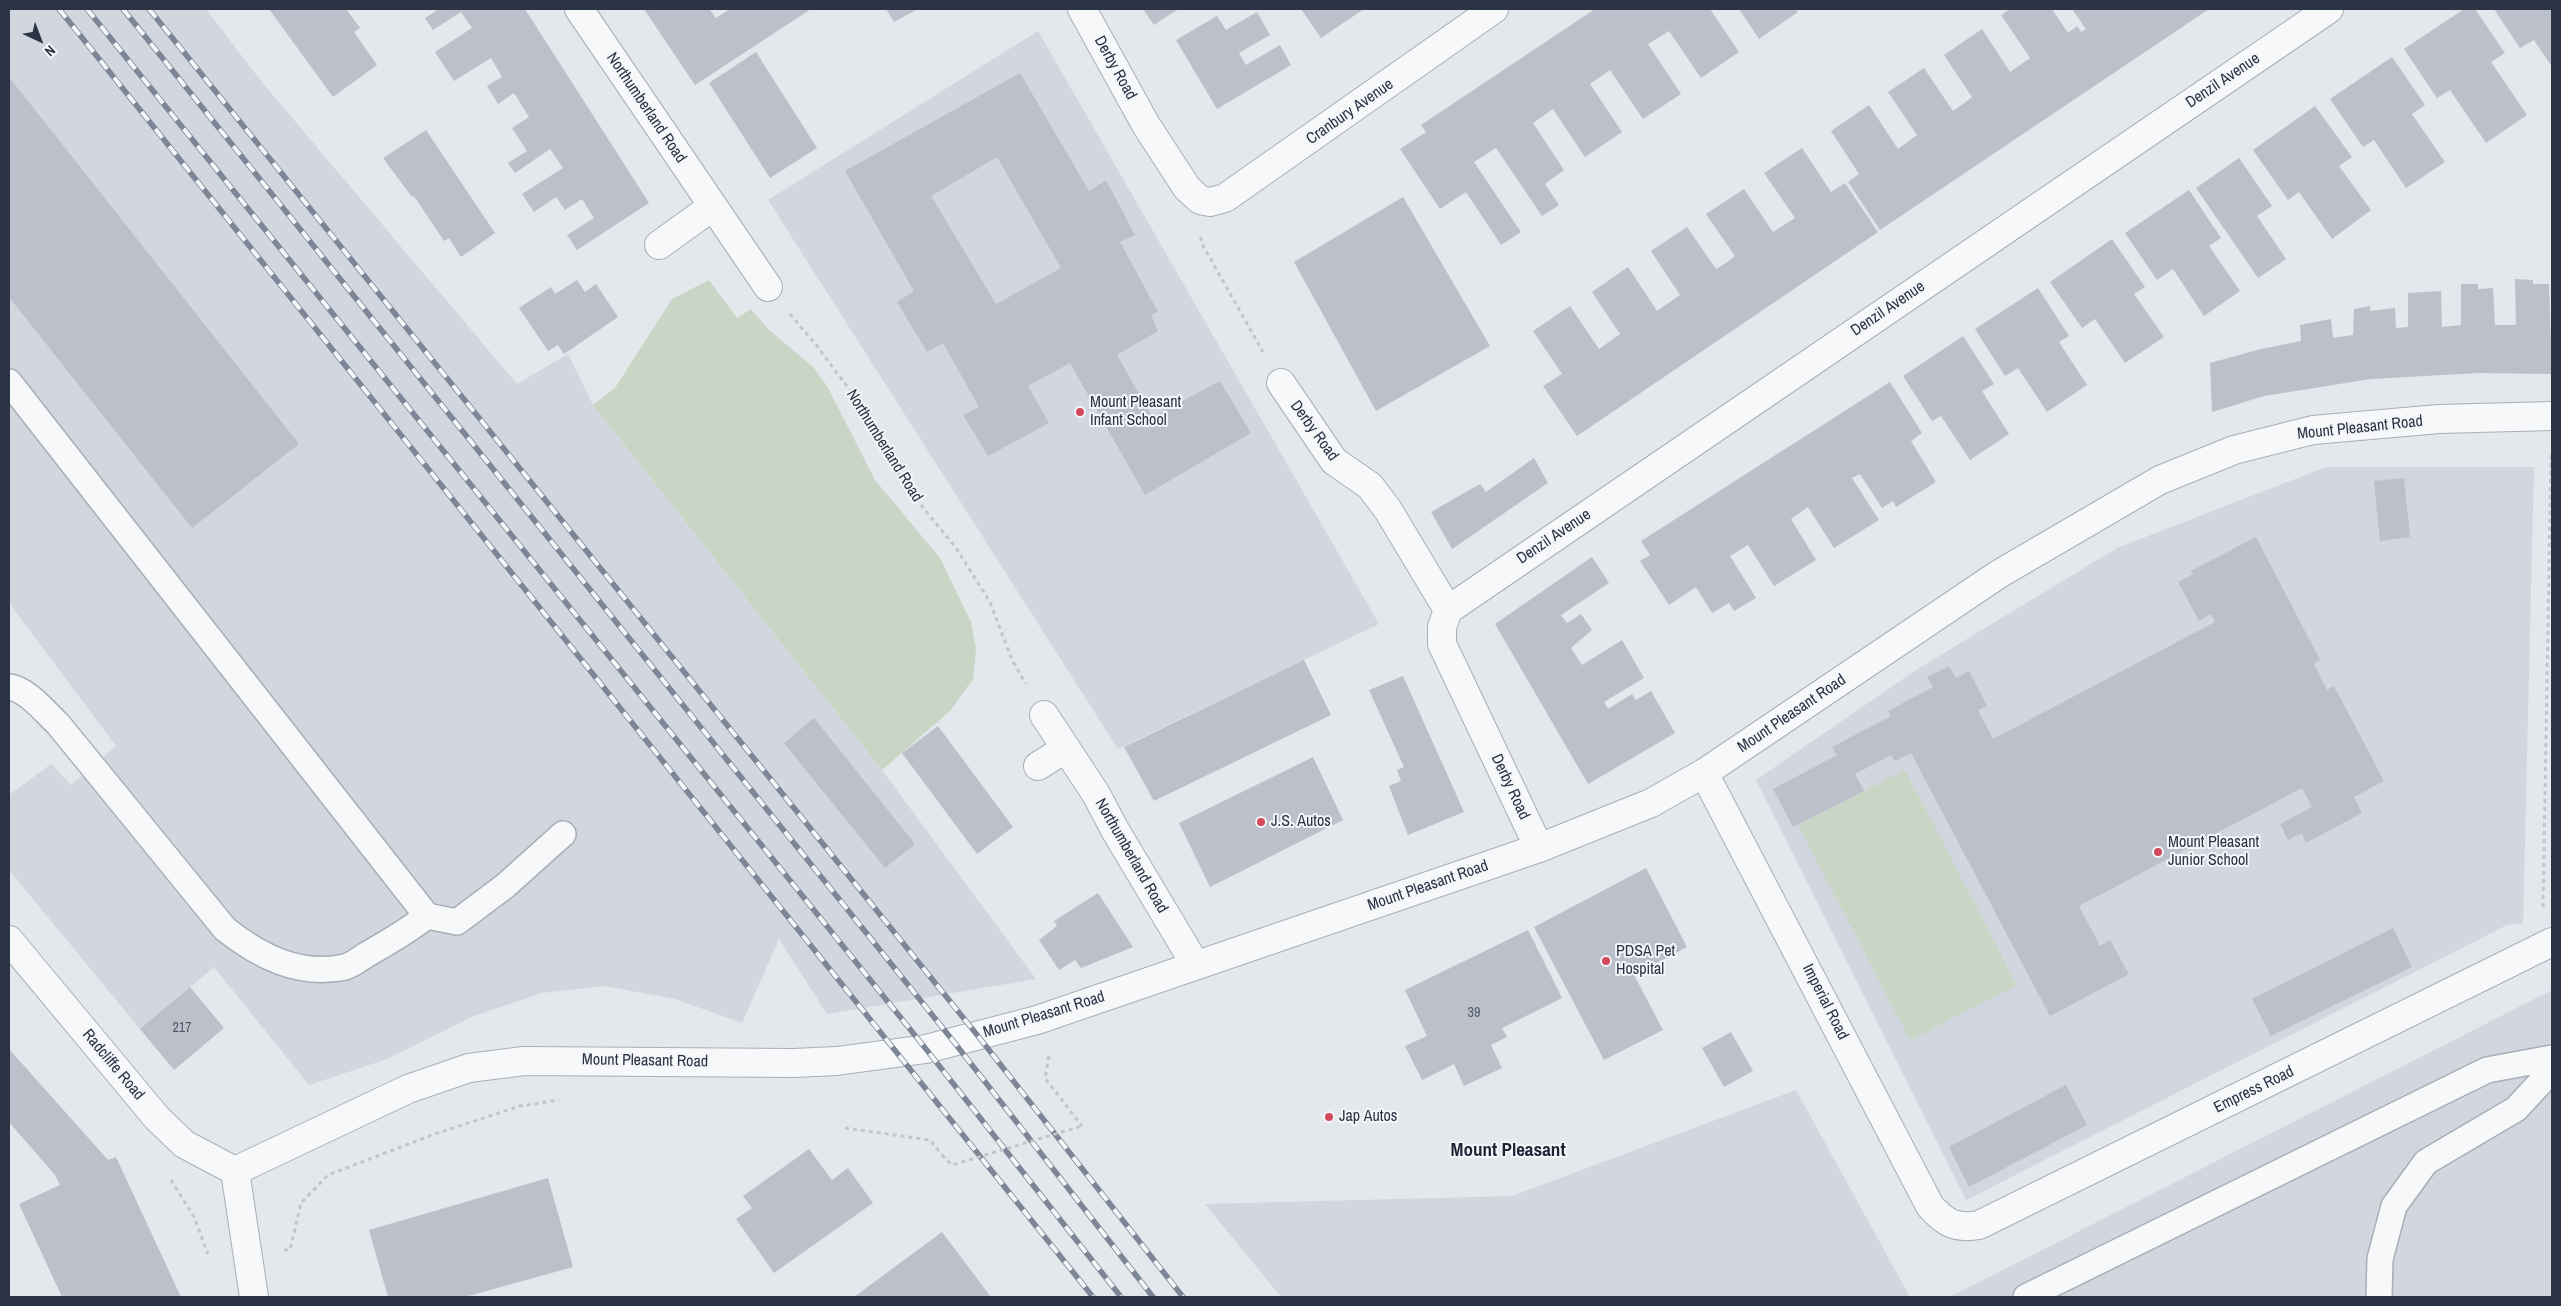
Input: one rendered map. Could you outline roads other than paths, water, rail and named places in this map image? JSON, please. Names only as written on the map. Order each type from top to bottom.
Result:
[{"type":"street","name":"Northumberland Road","points":[[580,9],[712,207],[768,287]]},
{"type":"street","name":"Derby Road","points":[[1082,9],[1146,125],[1187,188],[1200,200]]},
{"type":"street","name":"Cranbury Avenue","points":[[1200,200],[1210,202],[1225,198],[1494,9]]},
{"type":"street","name":"Denzil Avenue","points":[[1448,610],[2328,9]]},
{"type":"street","points":[[659,245],[712,207]]},
{"type":"street","name":"Derby Road","points":[[1281,383],[1334,461],[1370,486],[1388,510],[1448,610],[1442,627],[1442,644],[1539,848]]},
{"type":"street","name":"Mount Pleasant Road","points":[[234,1171],[408,1089],[470,1068],[524,1061],[588,1060],[793,1064],[898,1054],[926,1049],[1037,1020],[1195,964],[1539,848],[1651,803],[1704,773],[1999,574],[2160,480],[2234,450],[2313,430],[2440,419],[2552,416]]},
{"type":"street","name":"Northumberland Road","points":[[1044,715],[1096,794],[1114,830],[1195,964]]},
{"type":"street","points":[[1038,766],[1065,749]]},
{"type":"street","name":"Imperial Road","points":[[1704,773],[1930,1206],[1941,1219],[1952,1226]]},
{"type":"street","name":"Radcliffe Road","points":[[9,940],[157,1118],[184,1144],[234,1171]]},
{"type":"street","name":"Empress Road","points":[[1952,1226],[1964,1228],[1979,1225],[2547,944]]},
{"type":"street","points":[[234,1171],[254,1297]]},
{"type":"lane","points":[[9,382],[427,916],[457,922],[505,886],[563,834]]},
{"type":"lane","points":[[9,687],[15,688],[36,703],[58,724],[225,929],[250,949],[279,963],[312,968],[346,966],[409,930],[427,916]]},
{"type":"lane","points":[[2026,1297],[2487,1070],[2552,1058]]},
{"type":"lane","points":[[2379,1297],[2380,1259],[2394,1206],[2426,1162],[2516,1109],[2552,1070]]},
{"type":"railway","points":[[59,9],[1093,1297]]},
{"type":"railway","points":[[87,9],[926,1049],[1121,1297]]},
{"type":"railway","points":[[123,9],[954,1042],[1153,1297]]},
{"type":"railway","points":[[149,9],[978,1036],[1183,1297]]},
{"type":"place","name":"Mount Pleasant Infant School","points":[[1080,412]]},
{"type":"place","name":"J.S. Autos","points":[[1261,822]]},
{"type":"place","name":"Mount Pleasant Junior School","points":[[2158,852]]},
{"type":"place","name":"PDSA Pet Hospital","points":[[1606,961]]},
{"type":"place","name":"Jap Autos","points":[[1329,1117]]},
{"type":"district","name":"Mount Pleasant","points":[[1508,1151]]}]
